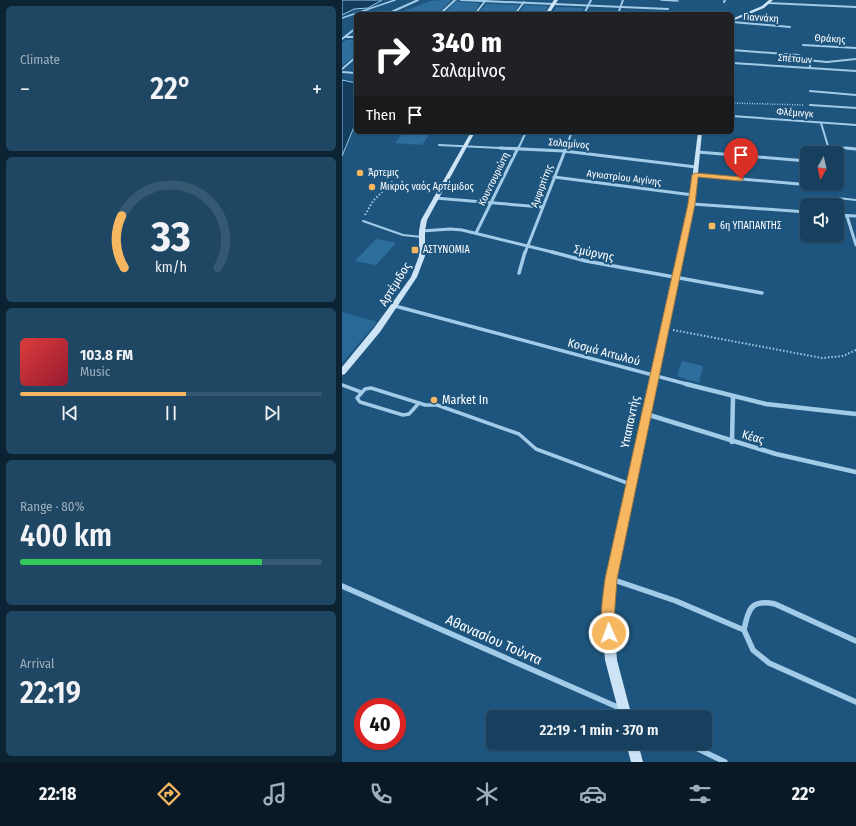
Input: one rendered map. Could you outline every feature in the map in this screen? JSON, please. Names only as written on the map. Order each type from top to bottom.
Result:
[{"type":"street","points":[[391,12],[418,0]]},
{"type":"street","points":[[442,12],[455,0]]},
{"type":"street","points":[[461,0],[668,9]]},
{"type":"street","points":[[516,12],[525,0]]},
{"type":"street","points":[[548,12],[556,0]]},
{"type":"street","points":[[585,12],[591,0]]},
{"type":"street","points":[[619,12],[623,0]]},
{"type":"street","points":[[476,12],[486,1]]},
{"type":"street","points":[[734,20],[770,2],[856,7]]},
{"type":"street","name":"Γιαννάκη","points":[[734,21],[790,27]]},
{"type":"street","points":[[342,39],[354,30]]},
{"type":"street","points":[[345,37],[354,37]]},
{"type":"street","name":"Θράκης","points":[[803,44],[856,48]]},
{"type":"street","points":[[734,50],[794,54],[806,60],[810,64],[810,68]]},
{"type":"street","points":[[342,69],[354,59]]},
{"type":"street","points":[[806,60],[827,62],[856,59]]},
{"type":"street","points":[[827,62],[830,70]]},
{"type":"street","name":"Σπέτσων","points":[[734,63],[856,71]]},
{"type":"street","points":[[342,72],[354,73]]},
{"type":"street","points":[[810,91],[856,95]]},
{"type":"street","points":[[810,105],[856,108]]},
{"type":"street","name":"Φλέμινγκ","points":[[734,116],[856,125]]},
{"type":"street","points":[[822,122],[828,146],[856,149]]},
{"type":"street","name":"Αρτέμιδος","points":[[342,372],[368,342],[395,306],[414,277],[420,265],[424,220],[472,134]]},
{"type":"street","name":"Κουντουριώτη","points":[[476,233],[525,134]]},
{"type":"street","name":"Αμφιρτίτης","points":[[519,273],[527,246],[571,134]]},
{"type":"street","name":"Υπαπαντής","points":[[624,710],[611,660],[608,619],[611,579],[692,204],[700,134]]},
{"type":"street","name":"Σαλαμίνος","points":[[439,145],[564,151],[696,167]]},
{"type":"street","points":[[698,152],[800,160]]},
{"type":"street","points":[[695,175],[800,184]]},
{"type":"street","name":"Αγκιστρίου Αιγίνης","points":[[554,177],[692,195]]},
{"type":"street","points":[[435,198],[542,207]]},
{"type":"street","points":[[692,204],[800,212]]},
{"type":"street","points":[[844,216],[856,216]]},
{"type":"street","points":[[847,216],[856,245]]},
{"type":"street","name":"Σμύρνης","points":[[422,234],[450,229],[476,233],[586,261],[762,293]]},
{"type":"street","name":"Κοσμά Αιτωλού","points":[[395,306],[733,397],[766,404],[856,414]]},
{"type":"street","points":[[732,442],[733,397]]},
{"type":"street","name":"Κέας","points":[[646,414],[732,442],[822,466],[856,472]]},
{"type":"street","points":[[611,579],[676,601],[744,630]]},
{"type":"street","name":"Αθανασίου Τούντα","points":[[342,586],[618,710]]},
{"type":"street","points":[[856,642],[776,604],[768,602],[757,602],[752,605],[748,612],[744,630],[753,650],[769,663],[856,702]]},
{"type":"street","points":[[634,750],[637,762]]},
{"type":"street","points":[[701,750],[726,762]]},
{"type":"lane","points":[[356,12],[368,9],[384,1],[394,0]]},
{"type":"lane","points":[[661,0],[678,1]]},
{"type":"lane","points":[[360,10],[374,12]]},
{"type":"lane","points":[[342,18],[354,13]]},
{"type":"lane","points":[[844,199],[856,200]]},
{"type":"lane","points":[[363,221],[403,235],[422,234]]},
{"type":"lane","points":[[342,385],[361,392]]},
{"type":"lane","points":[[419,403],[409,414],[403,415],[360,402],[357,398],[364,389],[371,388],[419,403],[425,405],[437,405],[519,434],[536,449],[631,484]]},
{"type":"path","points":[[734,103],[788,106],[810,105]]},
{"type":"path","points":[[363,221],[374,201],[393,181]]},
{"type":"path","points":[[664,329],[822,358],[843,356],[856,350]]},
{"type":"shaded area","points":[[342,0],[382,0],[368,8],[354,9],[342,15]]},
{"type":"shaded area","points":[[342,80],[354,83],[354,127],[342,156]]},
{"type":"shaded area","points":[[342,312],[377,322],[342,363]]},
{"type":"building","points":[[451,0],[440,12],[402,12],[430,1]]},
{"type":"building","points":[[457,0],[461,2],[480,3],[474,12],[446,12]]},
{"type":"building","points":[[486,4],[519,5],[514,12],[480,12]]},
{"type":"building","points":[[525,5],[548,6],[545,12],[520,12]]},
{"type":"building","points":[[556,7],[584,8],[581,12],[552,12]]},
{"type":"building","points":[[346,40],[354,40],[354,57],[342,66],[342,43]]},
{"type":"building","points":[[402,134],[430,134],[422,145],[395,143]]},
{"type":"building","points":[[376,239],[396,243],[376,265],[355,261]]},
{"type":"building","points":[[682,361],[703,366],[699,383],[677,376]]},
{"type":"place","name":"Άρτεμις","points":[[360,173]]},
{"type":"place","name":"Μικρός ναός Αρτέμιδος","points":[[372,187]]},
{"type":"place","name":"6η ΥΠΑΠΑΝΤΗΣ","points":[[712,226]]},
{"type":"place","name":"ΑΣΤΥΝΟΜΙΑ","points":[[415,250]]},
{"type":"place","name":"Market In","points":[[434,400]]},
{"type":"route","points":[[609,633],[608,619],[611,579],[692,204],[695,175],[741,179]]}]
